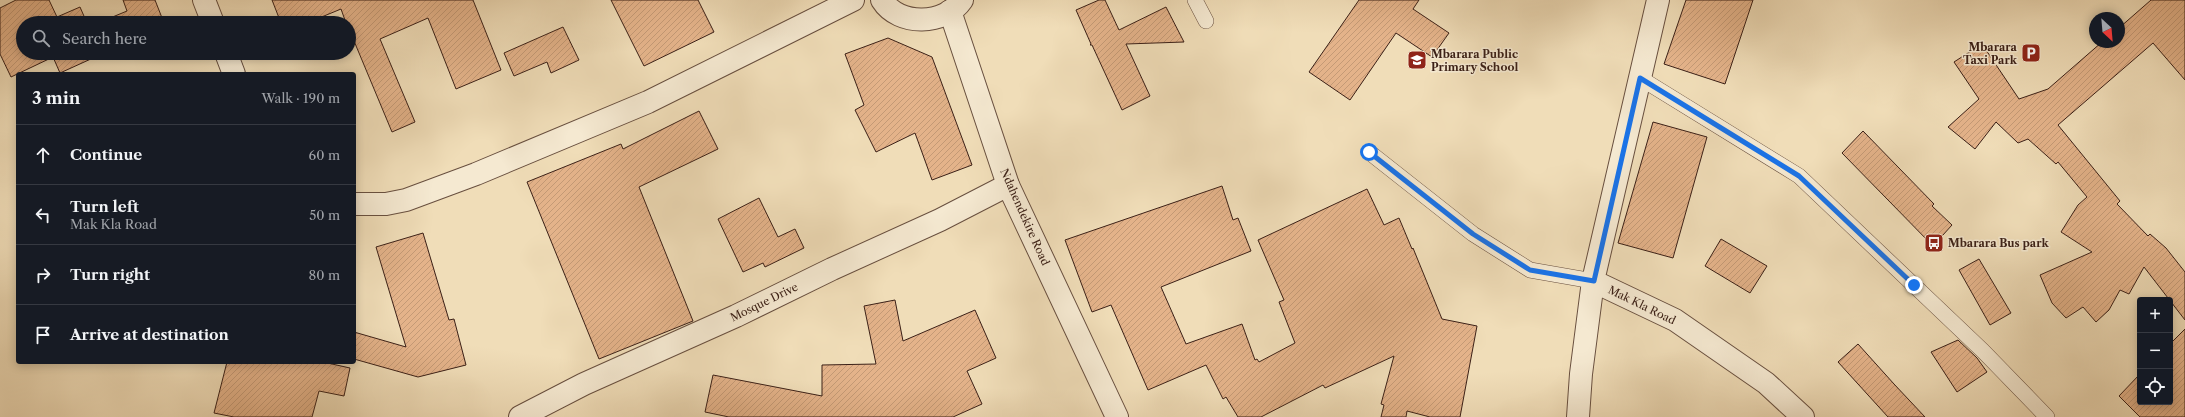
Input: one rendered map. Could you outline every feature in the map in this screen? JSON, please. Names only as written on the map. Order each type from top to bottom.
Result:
[{"type":"street","points":[[204,0],[210,16]]},
{"type":"street","points":[[356,204],[386,204],[406,200],[476,174],[648,102],[853,0]]},
{"type":"street","points":[[882,0],[897,14],[914,20],[931,19],[956,5]]},
{"type":"street","points":[[1578,417],[1581,374],[1594,281],[1658,0]]},
{"type":"street","name":"Ndahendekire Road","points":[[956,5],[1008,184],[1117,417]]},
{"type":"street","points":[[229,60],[233,72]]},
{"type":"street","name":"Mosque Drive","points":[[520,417],[584,384],[736,316],[832,269],[940,220],[1008,184]]},
{"type":"street","name":"Mak Kla Road","points":[[1594,281],[1675,320],[1766,383],[1803,417]]},
{"type":"lane","points":[[1195,0],[1206,21]]},
{"type":"lane","points":[[1640,78],[1799,176],[1983,351],[2047,417]]},
{"type":"lane","points":[[1369,152],[1473,234],[1530,270],[1594,281]]},
{"type":"building","points":[[16,0],[49,0],[57,16],[16,16],[16,60],[47,60],[22,72],[16,72],[16,75],[11,77],[0,54],[0,8]]},
{"type":"building","points":[[123,0],[155,0],[161,16],[115,16],[127,11]]},
{"type":"building","points":[[272,0],[473,0],[501,70],[456,89],[428,18],[380,39],[415,122],[392,132],[356,46],[356,16],[344,16],[341,9],[324,16],[278,16]]},
{"type":"building","points":[[611,0],[698,0],[714,32],[644,66]]},
{"type":"building","points":[[1099,0],[1105,0],[1119,30],[1166,7],[1184,42],[1126,44],[1150,96],[1122,110],[1092,45],[1090,45],[1091,44],[1076,10]]},
{"type":"building","points":[[1359,0],[1419,0],[1413,9],[1449,33],[1432,57],[1396,33],[1350,100],[1309,72]]},
{"type":"building","points":[[1686,0],[1753,0],[1725,84],[1664,64]]},
{"type":"building","points":[[2151,0],[2185,0],[2185,80],[2153,43],[2058,125],[2120,201],[2117,204],[2148,236],[2150,234],[2166,248],[2185,272],[2185,320],[2173,304],[2173,297],[2167,297],[2144,267],[2129,294],[2120,290],[2109,310],[2096,322],[2083,307],[2066,318],[2052,303],[2040,275],[2092,252],[2061,232],[2078,205],[2087,197],[2058,162],[2056,164],[2028,139],[2018,143],[1996,122],[1975,149],[1948,127],[1979,99],[1954,62],[1982,44],[2019,99],[2048,89],[2095,48],[2125,48],[2125,23]]},
{"type":"building","points":[[80,7],[84,16],[59,16]]},
{"type":"building","points":[[563,27],[579,60],[551,73],[547,62],[514,76],[504,53]]},
{"type":"building","points":[[888,38],[932,57],[972,165],[932,180],[915,133],[876,152],[855,110],[864,105],[845,54]]},
{"type":"building","points":[[54,60],[89,60],[62,72],[60,72]]},
{"type":"building","points":[[699,111],[718,149],[639,187],[693,321],[599,359],[527,182],[621,144],[623,149]]},
{"type":"building","points":[[1653,122],[1707,137],[1673,258],[1618,243]]},
{"type":"building","points":[[1863,131],[1934,204],[1932,206],[1952,225],[1933,246],[1842,153]]},
{"type":"building","points":[[1222,186],[1233,220],[1238,218],[1251,251],[1161,287],[1186,344],[1242,324],[1255,360],[1257,359],[1259,362],[1295,343],[1279,302],[1284,300],[1258,240],[1367,189],[1384,225],[1399,218],[1442,319],[1477,326],[1460,417],[1430,417],[1407,411],[1406,417],[1381,417],[1384,405],[1381,404],[1394,356],[1325,388],[1323,385],[1261,417],[1238,417],[1226,397],[1223,399],[1206,365],[1148,390],[1111,305],[1092,312],[1065,240]]},
{"type":"building","points":[[759,198],[778,237],[795,229],[804,248],[765,267],[763,263],[743,272],[718,219]]},
{"type":"building","points":[[423,233],[449,320],[454,319],[466,365],[418,377],[356,360],[356,333],[406,347],[376,247]]},
{"type":"building","points":[[1721,239],[1767,266],[1750,293],[1705,266]]},
{"type":"building","points":[[1979,259],[2011,313],[1990,325],[1959,270]]},
{"type":"building","points":[[895,300],[903,341],[975,310],[996,358],[967,371],[982,404],[953,417],[729,417],[705,412],[713,375],[822,396],[822,365],[876,364],[864,306]]},
{"type":"building","points":[[2185,329],[2185,417],[2140,417],[2119,396],[2137,377],[2137,405],[2173,405],[2173,341]]},
{"type":"building","points":[[1958,340],[1977,358],[1987,372],[1957,392],[1931,352]]},
{"type":"building","points":[[1858,344],[1925,417],[1888,417],[1838,362]]},
{"type":"building","points":[[226,364],[332,364],[350,368],[344,396],[319,391],[312,417],[234,417],[214,413]]},
{"type":"place","name":"Mbarara Taxi Park","points":[[2031,53]]},
{"type":"place","name":"Mbarara Public Primary School","points":[[1417,60]]},
{"type":"place","name":"Mbarara Bus park","points":[[1934,243]]},
{"type":"route","points":[[1369,152],[1473,234],[1530,270],[1594,281],[1640,78],[1799,176],[1914,285]]}]
